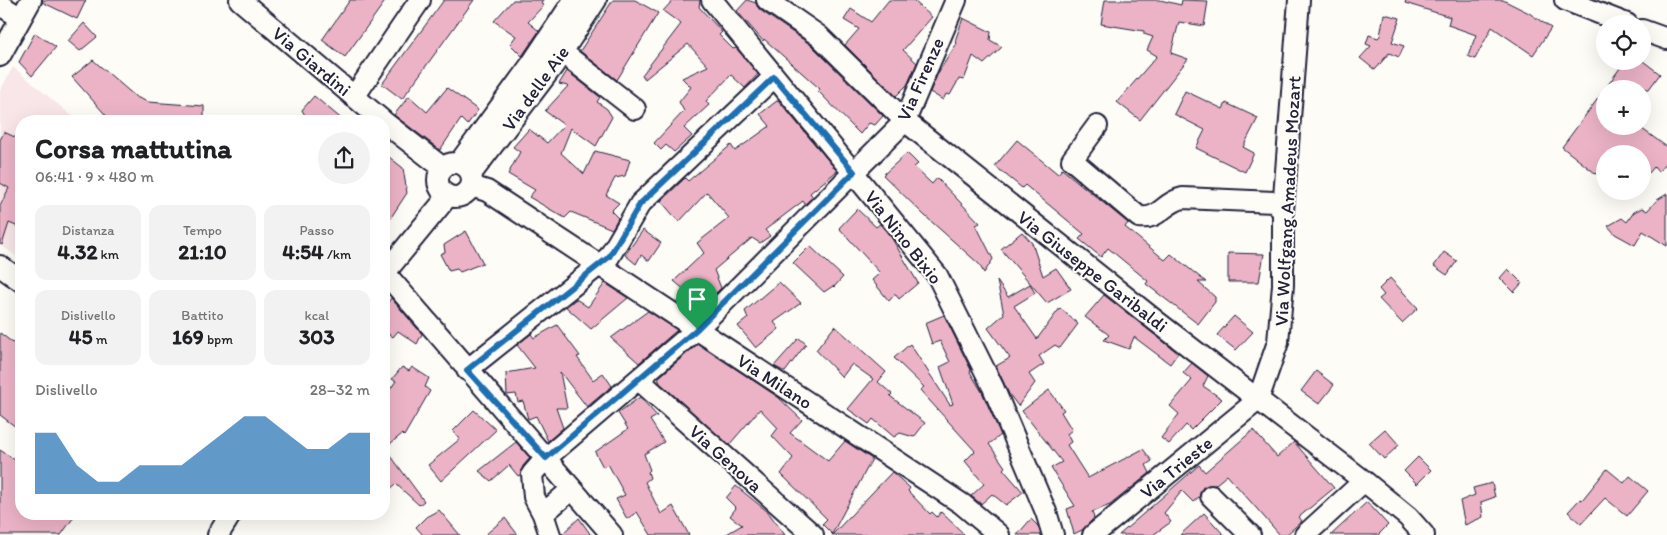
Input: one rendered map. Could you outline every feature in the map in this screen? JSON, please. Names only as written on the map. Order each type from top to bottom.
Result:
[{"type":"street","points":[[0,56],[31,0]]},
{"type":"street","name":"Via Giardini","points":[[240,0],[354,97],[371,115]]},
{"type":"street","points":[[354,97],[420,0]]},
{"type":"street","name":"Via delle Aie","points":[[554,47],[574,0]]},
{"type":"street","name":"Via delle Aie","points":[[461,173],[554,47],[596,0]]},
{"type":"street","name":"Via Nino Bixio","points":[[712,0],[937,274],[993,387],[1054,535]]},
{"type":"street","name":"Via Giuseppe Garibaldi","points":[[767,0],[819,36],[905,122],[1408,516],[1424,535]]},
{"type":"street","name":"Via Firenze","points":[[550,535],[543,514],[534,497],[532,474],[546,458],[697,329],[905,122],[956,0]]},
{"type":"street","name":"Via Wolfgang Amadeus Mozart","points":[[1258,400],[1278,342],[1283,285],[1283,211],[1299,0]]},
{"type":"street","points":[[1565,0],[1604,15]]},
{"type":"street","points":[[0,5],[21,18]]},
{"type":"street","points":[[1651,33],[1667,39]]},
{"type":"street","points":[[554,47],[635,109]]},
{"type":"street","points":[[467,370],[609,257],[640,204],[774,77]]},
{"type":"street","points":[[1097,126],[1072,160],[1139,217],[1149,218],[1158,214],[1171,201],[1182,198],[1274,202],[1283,211]]},
{"type":"street","name":"Via Giardini","points":[[390,128],[461,173]]},
{"type":"street","points":[[461,173],[459,196],[448,196],[438,184],[438,178],[461,173]]},
{"type":"street","name":"Via Milano","points":[[461,173],[962,504],[999,535]]},
{"type":"street","points":[[390,267],[448,196]]},
{"type":"street","points":[[0,266],[15,277]]},
{"type":"street","points":[[390,281],[612,535]]},
{"type":"street","name":"Via Genova","points":[[639,380],[813,535]]},
{"type":"street","name":"Via Trieste","points":[[1093,535],[1258,400]]},
{"type":"street","points":[[1305,535],[1364,481]]},
{"type":"street","points":[[543,514],[572,489]]},
{"type":"street","points":[[1211,496],[1250,535]]},
{"type":"street","points":[[218,535],[227,520]]},
{"type":"shaded area","points":[[13,67],[71,115],[15,115],[15,255],[0,244],[0,91]]},
{"type":"building","points":[[43,0],[86,0],[77,19],[42,2]]},
{"type":"building","points":[[350,0],[386,0],[345,57],[322,40]]},
{"type":"building","points":[[444,0],[474,0],[402,99],[382,84]]},
{"type":"building","points":[[513,0],[543,0],[541,4],[544,5],[528,22],[539,31],[522,56],[510,44],[516,36],[494,21]]},
{"type":"building","points":[[613,0],[635,0],[658,13],[617,80],[580,51]]},
{"type":"building","points":[[673,0],[700,0],[699,7],[722,32],[719,35],[733,49],[736,48],[758,74],[745,88],[731,75],[706,101],[709,105],[684,128],[692,136],[674,152],[666,145],[661,150],[654,143],[684,111],[679,102],[691,87],[682,78],[708,66],[688,44],[645,79],[642,75],[681,24],[663,11]]},
{"type":"building","points":[[747,0],[756,3],[760,10],[811,45],[883,116],[875,125],[869,123],[860,134],[818,91],[820,89],[764,39],[763,41],[737,11]]},
{"type":"building","points":[[889,0],[913,0],[932,17],[903,50],[917,63],[907,85],[896,96],[845,45],[859,29],[844,20],[851,9],[871,22]]},
{"type":"building","points":[[1105,0],[1160,0],[1181,5],[1182,0],[1208,1],[1204,26],[1179,22],[1171,53],[1188,59],[1140,120],[1117,102],[1157,56],[1147,50],[1153,37],[1144,34],[1144,31],[1101,24]]},
{"type":"building","points":[[1406,0],[1503,0],[1529,13],[1551,28],[1533,55],[1492,27],[1475,59],[1468,56],[1476,35],[1448,25],[1450,17],[1405,3]]},
{"type":"building","points":[[1384,14],[1400,18],[1392,42],[1404,46],[1399,57],[1389,53],[1375,70],[1360,58],[1371,46],[1366,44],[1369,35],[1378,38],[1380,36]]},
{"type":"building","points":[[963,18],[991,32],[990,40],[1002,47],[984,64],[973,56],[964,80],[959,79],[950,95],[946,94],[943,100],[930,92],[938,73],[957,43],[955,41]]},
{"type":"building","points":[[84,23],[97,37],[80,51],[68,41]]},
{"type":"building","points":[[35,33],[56,47],[32,76],[19,62]]},
{"type":"building","points":[[93,60],[136,97],[148,102],[204,106],[204,115],[106,115],[72,77]]},
{"type":"building","points":[[1651,67],[1660,74],[1651,86],[1651,80],[1611,80],[1619,70],[1651,70]]},
{"type":"building","points":[[567,71],[600,97],[597,102],[607,109],[612,117],[596,146],[571,128],[561,153],[584,174],[595,151],[630,160],[625,176],[615,178],[606,195],[619,203],[611,211],[618,218],[612,229],[571,212],[565,218],[529,197],[535,190],[508,174],[520,152],[513,147],[529,129],[547,143],[564,125],[545,111],[568,86],[559,84]]},
{"type":"building","points":[[447,88],[478,110],[467,125],[461,119],[440,150],[394,115],[409,96],[427,112]]},
{"type":"building","points":[[1185,91],[1223,109],[1226,103],[1258,118],[1243,147],[1254,153],[1245,172],[1196,148],[1205,130],[1174,114]]},
{"type":"building","points":[[314,96],[337,115],[305,115],[302,110]]},
{"type":"building","points":[[778,100],[837,171],[810,193],[813,197],[805,204],[803,201],[765,230],[770,236],[760,243],[752,238],[714,270],[721,288],[713,296],[706,290],[690,311],[679,303],[686,291],[674,281],[704,253],[697,243],[729,218],[707,192],[679,222],[661,201],[685,178],[688,181],[731,145],[735,151],[770,126],[760,114]]},
{"type":"building","points":[[1596,101],[1596,135],[1650,135],[1667,147],[1667,162],[1658,172],[1654,167],[1651,171],[1651,145],[1596,145],[1596,174],[1562,147]]},
{"type":"building","points":[[4,132],[15,137],[15,226],[9,223],[2,245],[0,244],[0,206],[9,188],[0,183],[0,140]]},
{"type":"building","points":[[1017,140],[1058,174],[1062,169],[1128,223],[1125,227],[1165,260],[1171,254],[1206,282],[1198,282],[1215,297],[1215,302],[1198,324],[1146,284],[1148,281],[1108,248],[1101,257],[1079,239],[1084,234],[1025,185],[1022,188],[995,166]]},
{"type":"building","points":[[907,153],[918,164],[914,167],[932,184],[937,178],[980,223],[976,225],[993,259],[984,273],[979,264],[883,175]]},
{"type":"building","points":[[390,158],[403,168],[407,193],[390,219]]},
{"type":"building","points":[[1667,194],[1667,246],[1643,231],[1635,245],[1615,234],[1608,226],[1622,218],[1627,222],[1634,212],[1642,208],[1647,211],[1657,200]]},
{"type":"building","points":[[857,209],[876,227],[880,224],[891,237],[918,283],[899,299],[895,294],[889,301],[872,280],[880,273],[839,228]]},
{"type":"building","points":[[643,230],[661,243],[649,261],[641,255],[636,264],[625,255]]},
{"type":"building","points":[[466,231],[483,263],[460,272],[457,269],[449,271],[440,254],[445,252],[444,245]]},
{"type":"building","points":[[1022,232],[1032,243],[1043,276],[1056,268],[1071,289],[1047,303],[1001,249]]},
{"type":"building","points":[[810,246],[843,277],[834,287],[824,292],[793,263]]},
{"type":"building","points":[[1444,252],[1457,261],[1447,275],[1434,266]]},
{"type":"building","points":[[1228,253],[1264,254],[1259,282],[1228,282]]},
{"type":"building","points":[[1508,269],[1522,283],[1514,292],[1500,278]]},
{"type":"building","points":[[1390,278],[1418,308],[1402,323],[1379,299],[1384,295],[1379,289]]},
{"type":"building","points":[[997,281],[1008,297],[1030,284],[1035,293],[1014,306],[1037,339],[1060,308],[1078,324],[1060,348],[1055,345],[1039,356],[1044,364],[1029,374],[1035,383],[1018,406],[1009,394],[996,366],[1010,358],[988,328],[1004,314]]},
{"type":"building","points":[[779,282],[801,303],[774,322],[779,329],[756,348],[738,326],[748,318],[745,311]]},
{"type":"building","points":[[605,283],[628,298],[591,329],[566,307],[576,299],[588,307]]},
{"type":"building","points":[[1104,295],[1178,353],[1170,364],[1134,337],[1129,349],[1104,340],[1109,335],[1085,317]]},
{"type":"building","points":[[391,298],[422,334],[417,344],[398,331],[393,337],[390,335]]},
{"type":"building","points":[[648,311],[677,330],[639,363],[611,338]]},
{"type":"building","points":[[944,315],[1001,435],[989,444],[1005,467],[1003,469],[1023,492],[1006,505],[992,494],[981,504],[971,496],[984,484],[965,461],[975,451],[920,390],[924,387],[894,358],[910,344],[950,405],[953,404],[940,367],[950,362],[940,341],[932,344],[925,323]]},
{"type":"building","points":[[1234,316],[1253,332],[1236,350],[1217,335]]},
{"type":"building","points":[[557,325],[580,356],[577,357],[593,380],[603,373],[612,386],[587,407],[560,372],[567,408],[556,408],[563,428],[548,441],[536,416],[528,419],[523,401],[518,402],[516,394],[507,395],[506,373],[535,368],[517,345],[531,334],[534,338]]},
{"type":"building","points":[[835,326],[886,372],[878,382],[892,394],[890,396],[925,423],[914,437],[900,433],[894,437],[873,419],[869,424],[848,409],[873,379],[852,364],[842,377],[816,350]]},
{"type":"building","points":[[0,333],[15,344],[15,426],[0,415]]},
{"type":"building","points":[[799,338],[806,344],[785,372],[774,366]]},
{"type":"building","points":[[698,344],[778,397],[802,420],[790,433],[828,461],[845,441],[872,459],[832,534],[822,524],[827,519],[781,474],[793,458],[772,436],[778,428],[760,409],[729,445],[660,383],[658,378]]},
{"type":"building","points":[[1192,363],[1208,376],[1203,386],[1222,399],[1191,430],[1186,425],[1169,444],[1161,438],[1179,414],[1170,406],[1192,380],[1183,373]]},
{"type":"building","points":[[402,367],[409,371],[412,367],[429,378],[425,387],[430,391],[404,436],[402,434],[390,444],[390,390],[396,381],[392,379]]},
{"type":"building","points":[[1316,371],[1334,385],[1319,404],[1301,391]]},
{"type":"building","points":[[1049,390],[1064,410],[1061,412],[1072,430],[1067,434],[1071,442],[1067,445],[1088,478],[1143,449],[1152,461],[1146,465],[1150,473],[1110,505],[1092,512],[1094,518],[1082,530],[1074,534],[1067,509],[1075,506],[1051,468],[1062,462],[1022,411]]},
{"type":"building","points":[[640,397],[657,416],[650,420],[664,442],[644,454],[650,470],[648,472],[650,478],[645,482],[661,514],[673,506],[689,535],[651,535],[637,512],[627,519],[616,499],[625,495],[608,464],[603,467],[595,452],[628,429],[618,413]]},
{"type":"building","points":[[474,410],[496,430],[441,481],[428,465],[460,439],[453,431]]},
{"type":"building","points":[[1385,429],[1399,445],[1384,459],[1369,443]]},
{"type":"building","points":[[1253,430],[1277,457],[1294,442],[1334,488],[1299,517],[1302,521],[1286,535],[1280,535],[1227,475],[1215,485],[1203,487],[1199,497],[1193,502],[1182,491],[1164,513],[1171,522],[1153,535],[1119,535],[1199,465],[1205,472]]},
{"type":"building","points":[[516,442],[530,458],[523,466],[520,475],[518,476],[509,465],[491,481],[479,471]]},
{"type":"building","points":[[0,450],[15,460],[15,520],[72,520],[61,535],[0,535]]},
{"type":"building","points":[[390,455],[424,501],[419,505],[396,484],[390,489]]},
{"type":"building","points":[[1418,457],[1431,470],[1417,484],[1404,471]]},
{"type":"building","points":[[1607,469],[1624,483],[1630,476],[1648,491],[1627,516],[1605,498],[1581,524],[1568,512],[1580,499],[1582,500]]},
{"type":"building","points":[[892,472],[910,488],[908,491],[930,514],[932,512],[937,517],[941,512],[965,535],[832,535]]},
{"type":"building","points":[[1492,483],[1495,497],[1481,502],[1483,517],[1465,525],[1460,501],[1475,495],[1473,488]]},
{"type":"building","points":[[736,486],[768,512],[785,535],[725,535],[742,525],[730,516],[736,508],[726,498]]},
{"type":"building","points":[[1367,502],[1388,525],[1378,535],[1331,535]]},
{"type":"building","points":[[439,510],[460,535],[423,535],[416,527],[426,517]]},
{"type":"building","points":[[1204,513],[1224,535],[1180,535]]},
{"type":"building","points":[[505,518],[518,535],[485,535]]},
{"type":"building","points":[[579,518],[591,535],[562,535],[562,534]]},
{"type":"building","points":[[1031,519],[1038,526],[1041,535],[1017,535]]},
{"type":"route","points":[[774,77],[854,172],[697,329],[546,458],[467,370],[609,257],[640,204],[774,77]]}]
